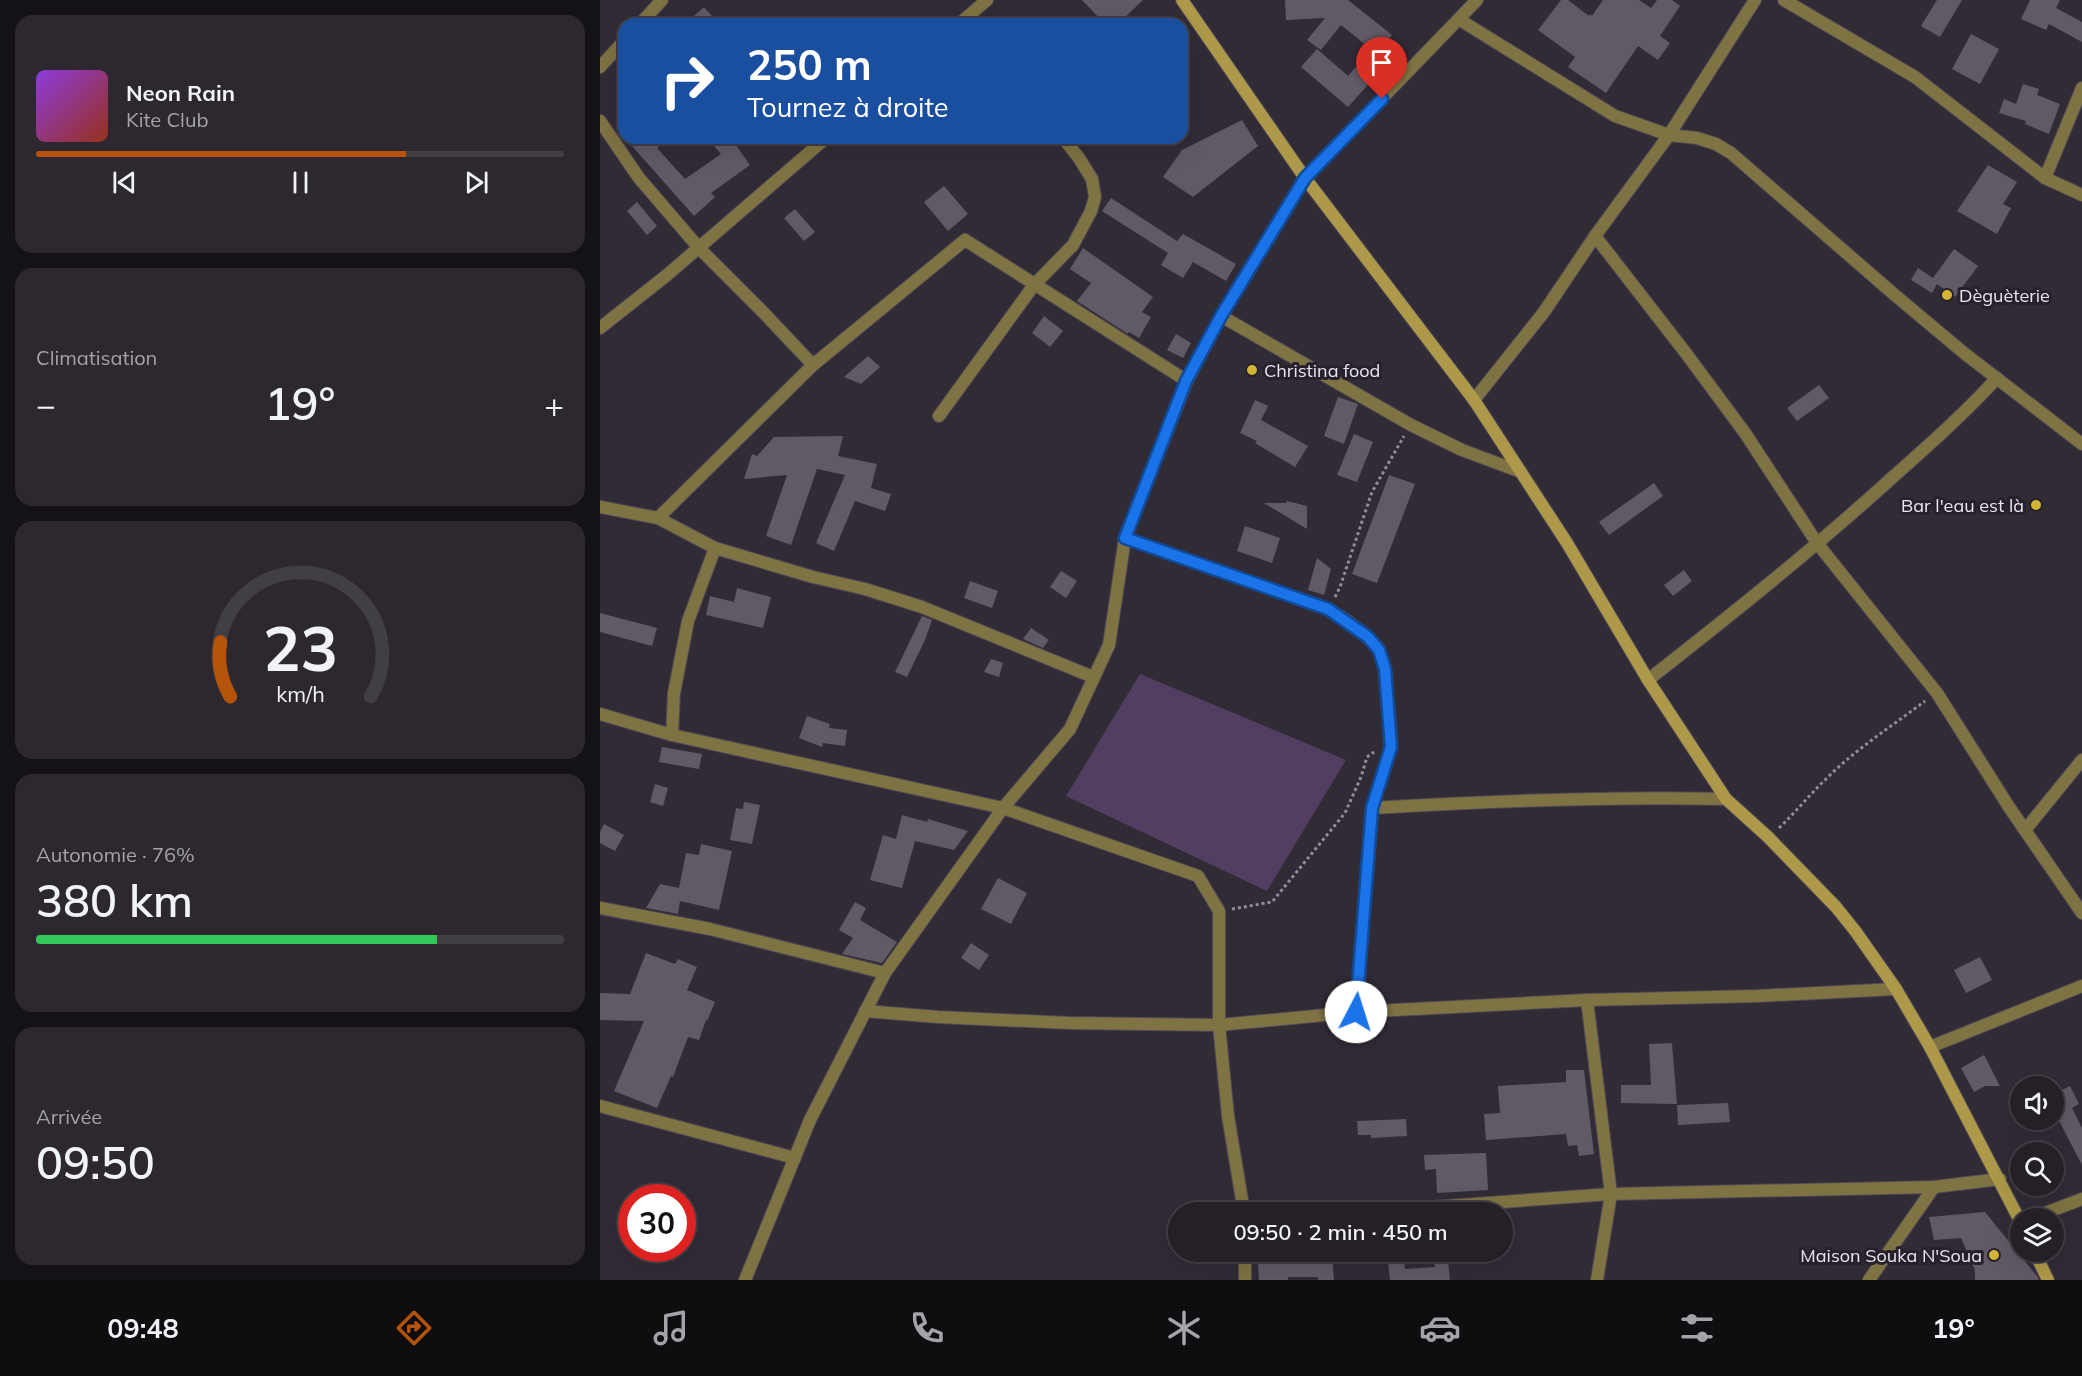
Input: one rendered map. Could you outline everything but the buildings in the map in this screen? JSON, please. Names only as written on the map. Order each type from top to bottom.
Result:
[{"type":"street","points":[[646,18],[662,0]]},
{"type":"street","points":[[968,18],[987,0]]},
{"type":"street","points":[[1182,0],[1305,178],[1474,400],[1567,543],[1648,680],[1726,799],[1768,837],[1836,907],[1896,989],[1930,1047],[2014,1208]]},
{"type":"street","points":[[745,1280],[810,1120],[885,973],[1003,807],[1070,729],[1109,645],[1125,538],[1186,381],[1221,316],[1305,178],[1477,0]]},
{"type":"street","points":[[1474,400],[1544,312],[1595,236],[1669,135],[1755,0]]},
{"type":"street","points":[[1784,0],[1915,77],[2044,178],[2082,195]]},
{"type":"street","points":[[1460,20],[1615,116],[1669,135],[1697,138],[1716,144],[1731,153],[1896,296],[2082,444]]},
{"type":"street","points":[[600,67],[618,48]]},
{"type":"street","points":[[2044,178],[2082,88]]},
{"type":"street","points":[[600,121],[639,178],[699,248],[764,312],[813,365]]},
{"type":"street","points":[[600,328],[699,248],[819,144]]},
{"type":"street","points":[[939,416],[1034,285],[1073,245],[1091,211],[1095,197],[1092,179],[1068,144]]},
{"type":"street","points":[[1595,236],[1745,433],[1817,543],[1936,693],[2082,913]]},
{"type":"street","points":[[658,518],[813,365],[965,240],[1186,381]]},
{"type":"street","points":[[1221,316],[1411,425],[1462,450],[1521,472]]},
{"type":"street","points":[[1648,680],[1737,611],[1817,543],[1920,453],[1997,378]]},
{"type":"street","points":[[600,507],[658,518],[715,548],[922,607],[1093,677]]},
{"type":"street","points":[[1125,538],[1328,609],[1368,637],[1379,650],[1385,669],[1391,747],[1372,808],[1356,1012]]},
{"type":"street","points":[[672,735],[674,693],[688,621],[715,548]]},
{"type":"street","points":[[600,714],[672,735],[1003,807],[1198,876],[1219,911],[1219,1025],[1228,1116],[1242,1202]]},
{"type":"street","points":[[2025,830],[2082,760]]},
{"type":"street","points":[[1372,808],[1516,800],[1642,797],[1726,799]]},
{"type":"street","points":[[600,908],[710,929],[885,973]]},
{"type":"street","points":[[1930,1047],[2082,986]]},
{"type":"street","points":[[865,1011],[1070,1023],[1219,1025],[1356,1012],[1587,1000],[1757,996],[1896,989]]},
{"type":"street","points":[[1587,1000],[1611,1194],[1597,1280]]},
{"type":"street","points":[[600,1106],[795,1158]]},
{"type":"street","points":[[1501,1202],[1611,1194],[1934,1187],[2000,1179]]},
{"type":"street","points":[[1869,1280],[1934,1187]]},
{"type":"street","points":[[2058,1208],[2082,1199]]},
{"type":"street","points":[[1245,1262],[1245,1280]]},
{"type":"street","points":[[2039,1262],[2048,1280]]},
{"type":"path","points":[[1328,609],[1340,587],[1372,492],[1411,425]]},
{"type":"path","points":[[1768,837],[1797,811],[1827,777],[1855,753],[1936,693]]},
{"type":"path","points":[[1219,911],[1272,902],[1345,813],[1367,757],[1373,752],[1391,747]]},
{"type":"shaded area","points":[[1140,674],[1346,760],[1267,891],[1066,796]]},
{"type":"place","name":"Dèguèterie","points":[[1947,295]]},
{"type":"place","name":"Christina food","points":[[1252,370]]},
{"type":"place","name":"Bar l'eau est là","points":[[2036,505]]},
{"type":"place","name":"Maison Souka N'Soua","points":[[1994,1255]]},
{"type":"route","points":[[1356,1012],[1372,808],[1391,747],[1385,669],[1379,650],[1368,637],[1328,609],[1125,538],[1186,381],[1221,316],[1305,178],[1382,99]]}]
